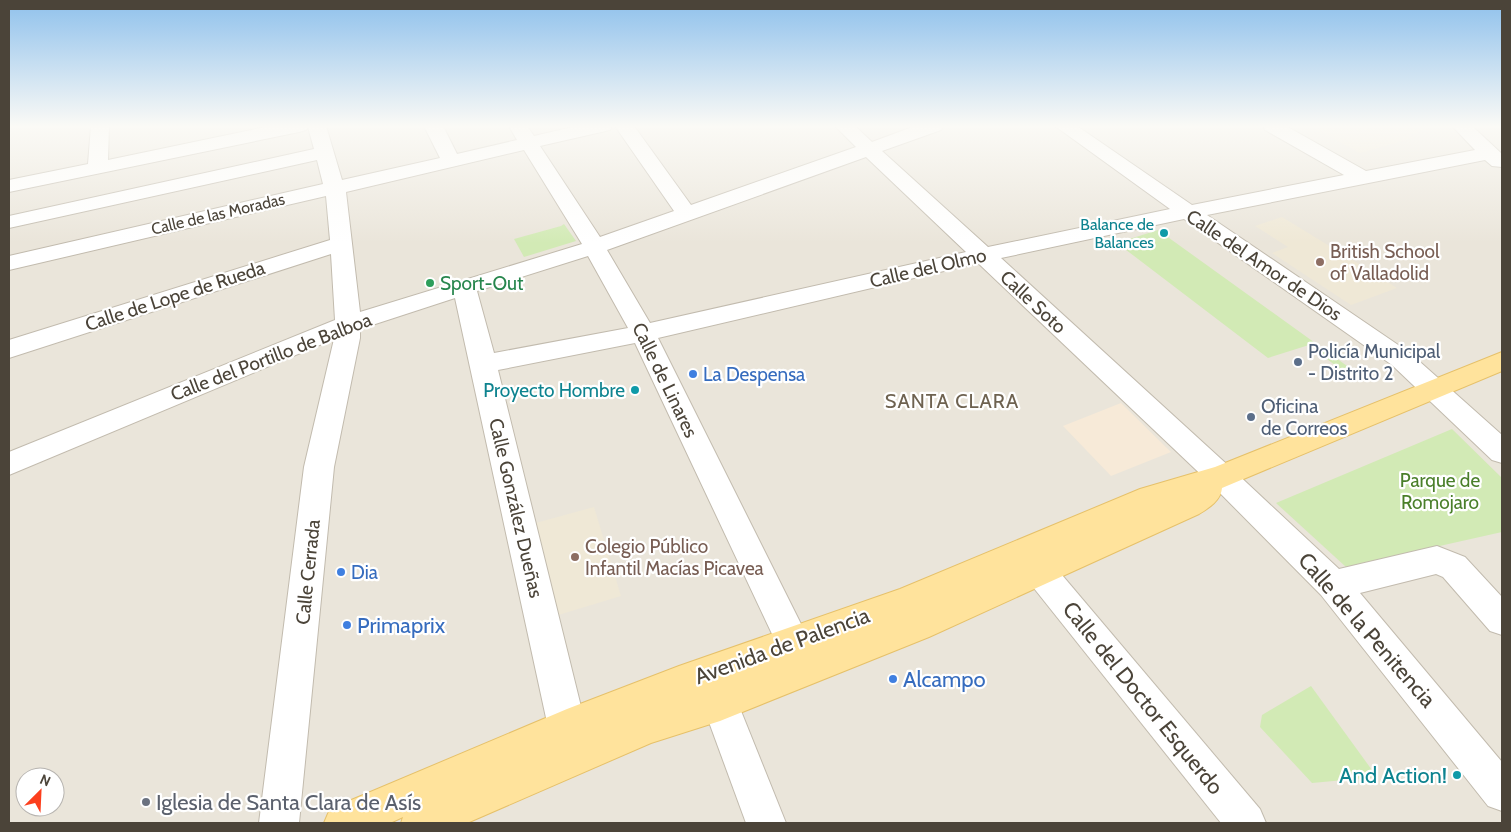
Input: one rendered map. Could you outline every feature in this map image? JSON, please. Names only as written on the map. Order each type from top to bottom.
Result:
[{"type":"main road","name":"Avenida de Palencia","points":[[344,823],[566,727],[909,601],[1151,497],[1222,477],[1502,361]]},
{"type":"main road","name":"Avenida de Palencia","points":[[421,823],[648,726],[720,703],[917,626],[1198,500],[1222,477]]},
{"type":"street","points":[[9,186],[107,165]]},
{"type":"street","points":[[9,222],[270,165]]},
{"type":"street","name":"Calle Cerrada","points":[[279,823],[319,467],[347,342],[348,308],[342,243],[334,187],[327,165]]},
{"type":"street","name":"Calle de las Moradas","points":[[9,263],[430,165]]},
{"type":"street","name":"Calle de Linares","points":[[542,165],[594,248],[643,333],[794,642]]},
{"type":"street","points":[[651,165],[686,215]]},
{"type":"street","name":"Calle del Portillo de Balboa","points":[[9,464],[348,324],[594,248],[826,165]]},
{"type":"street","name":"Calle Soto","points":[[887,165],[1222,477]]},
{"type":"street","name":"Calle del Amor de Dios","points":[[1120,165],[1386,348],[1434,388],[1502,452]]},
{"type":"street","points":[[1340,165],[1363,178]]},
{"type":"street","name":"Calle del Olmo","points":[[484,364],[643,333],[1187,212],[1363,178],[1455,165]]},
{"type":"street","name":"Calle de Lope de Rueda","points":[[9,349],[342,243]]},
{"type":"street","name":"Calle González Dueñas","points":[[465,289],[484,364],[566,727]]},
{"type":"street","name":"Calle de la Penitencia","points":[[1222,477],[1333,585],[1502,792]]},
{"type":"street","points":[[1333,585],[1437,560],[1454,567],[1502,620]]},
{"type":"street","name":"Calle del Doctor Esquerdo","points":[[1040,572],[1246,823]]},
{"type":"street","points":[[720,703],[766,823]]},
{"type":"shaded area","points":[[9,165],[1502,165],[1502,823],[9,823]]},
{"type":"shaded area","name":"British School of Valladolid","points":[[1282,217],[1397,288],[1351,305],[1272,253],[1288,247],[1255,226]]},
{"type":"shaded area","points":[[1121,403],[1171,452],[1111,476],[1063,426]]},
{"type":"shaded area","name":"Colegio Público Infantil Macías Picavea","points":[[594,507],[621,596],[555,616],[532,524]]},
{"type":"green space","points":[[564,224],[576,241],[524,257],[514,239],[561,226]]},
{"type":"green space","points":[[1158,230],[1361,376],[1350,381],[1332,368],[1336,366],[1309,345],[1268,358],[1117,243]]},
{"type":"green space","name":"Parque de Romojaro","points":[[1452,429],[1502,478],[1502,532],[1346,567],[1276,503]]},
{"type":"green space","points":[[1311,686],[1377,777],[1312,783],[1260,727],[1262,715]]},
{"type":"place","name":"Balance de Balances","points":[[1164,233]]},
{"type":"place","name":"British School of Valladolid","points":[[1320,262]]},
{"type":"place","name":"Sport-Out","points":[[430,283]]},
{"type":"place","name":"Policía Municipal - Distrito 2","points":[[1298,362]]},
{"type":"place","name":"La Despensa","points":[[693,374]]},
{"type":"place","name":"Proyecto Hombre","points":[[635,390]]},
{"type":"place","name":"Oficina de Correos","points":[[1251,417]]},
{"type":"place","name":"Colegio Público Infantil Macías Picavea","points":[[575,557]]},
{"type":"place","name":"Dia","points":[[341,572]]},
{"type":"place","name":"Primaprix","points":[[347,625]]},
{"type":"place","name":"Alcampo","points":[[893,679]]},
{"type":"place","name":"And Action!","points":[[1457,775]]},
{"type":"place","name":"Iglesia de Santa Clara de Asís","points":[[146,802]]},
{"type":"district","name":"SANTA CLARA","points":[[952,401]]}]
